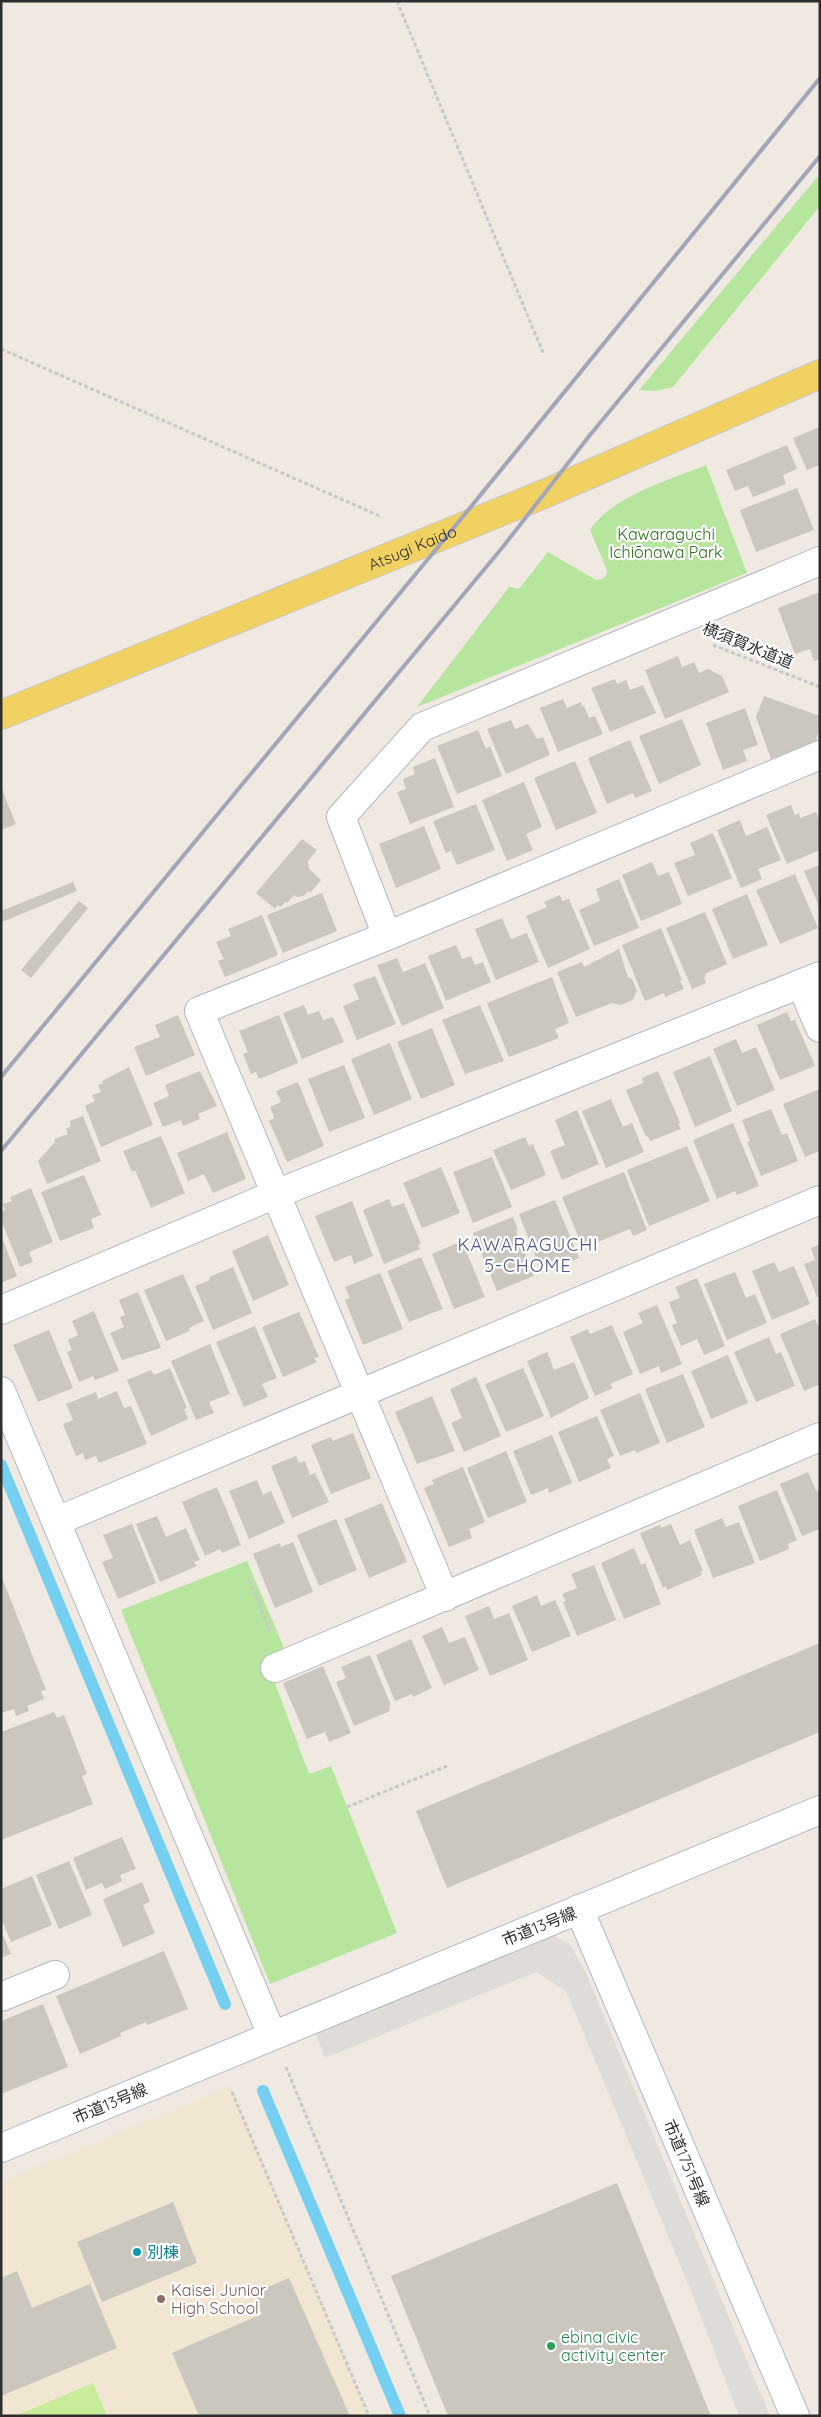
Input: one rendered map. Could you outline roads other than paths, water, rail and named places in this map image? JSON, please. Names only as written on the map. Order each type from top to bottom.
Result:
[{"type":"main road","name":"Atsugi Kaido","points":[[1,714],[544,494],[820,374]]},
{"type":"street","points":[[387,936],[341,817],[422,727],[820,561]]},
{"type":"street","points":[[445,1597],[199,1011],[387,936],[820,756]]},
{"type":"street","points":[[1,1310],[276,1194],[811,980],[820,1028]]},
{"type":"street","points":[[57,1521],[820,1200]]},
{"type":"street","points":[[1,1391],[57,1521],[271,2045]]},
{"type":"street","points":[[279,1666],[820,1437]]},
{"type":"street","name":"市道13号線","points":[[1,2148],[218,2058],[271,2045],[579,1909],[820,1810]]},
{"type":"street","name":"市道1751号線","points":[[579,1909],[795,2416]]},
{"type":"street","points":[[1,1997],[55,1975]]},
{"type":"waterway","points":[[1,1465],[225,2004]]},
{"type":"waterway","points":[[263,2091],[400,2416]]},
{"type":"railway","points":[[1,1077],[452,530],[820,78]]},
{"type":"railway","points":[[1,1151],[502,548],[590,435],[820,156]]},
{"type":"place","name":"別棟","points":[[137,2252]]},
{"type":"place","name":"Kaisei Junior High School","points":[[161,2299]]},
{"type":"place","name":"ebina civic activity center","points":[[551,2346]]},
{"type":"district","name":"KAWARAGUCHI 5-CHOME","points":[[528,1254]]},
{"type":"park label","name":"Kawaraguchi Ichiōnawa Park","points":[[666,543]]}]
